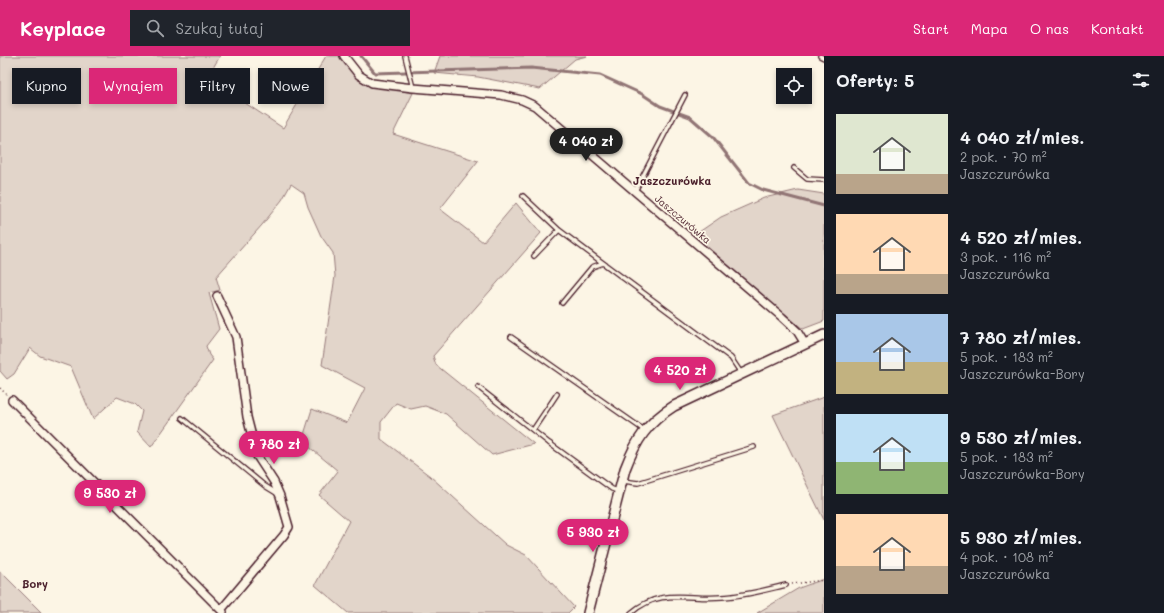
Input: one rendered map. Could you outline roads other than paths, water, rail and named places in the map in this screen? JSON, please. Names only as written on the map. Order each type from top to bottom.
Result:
[{"type":"street","name":"Jaszczurówka","points":[[344,56],[359,75],[366,80],[384,85],[501,95],[529,102],[553,120],[634,192],[782,317],[797,331],[805,344]]},
{"type":"street","points":[[12,400],[222,612],[288,527],[280,496],[274,482],[257,456],[247,417],[236,337],[217,296]]},
{"type":"street","points":[[588,613],[622,481],[632,450],[645,431],[655,420],[674,406],[824,334]]},
{"type":"lane","points":[[405,56],[413,88]]},
{"type":"lane","points":[[820,56],[824,58]]},
{"type":"lane","points":[[634,192],[685,95]]},
{"type":"lane","points":[[794,168],[807,179],[824,180]]},
{"type":"lane","points":[[523,196],[559,230],[731,358],[742,374]]},
{"type":"lane","points":[[534,256],[559,230]]},
{"type":"lane","points":[[562,303],[592,267],[603,263]]},
{"type":"lane","points":[[511,337],[645,431]]},
{"type":"lane","points":[[478,387],[612,489],[619,492]]},
{"type":"lane","points":[[533,430],[557,394]]},
{"type":"lane","points":[[182,418],[280,496]]},
{"type":"lane","points":[[622,481],[638,483],[754,447]]},
{"type":"lane","points":[[631,613],[651,600],[662,597],[675,596],[721,598],[748,594],[786,585]]},
{"type":"waterway","points":[[361,56],[375,73],[531,68],[600,75],[642,94],[660,106],[690,117],[713,137],[749,183],[763,190],[824,206]]},
{"type":"district","name":"Jaszczurówka","points":[[672,181]]},
{"type":"district","name":"Bory","points":[[35,584]]}]
